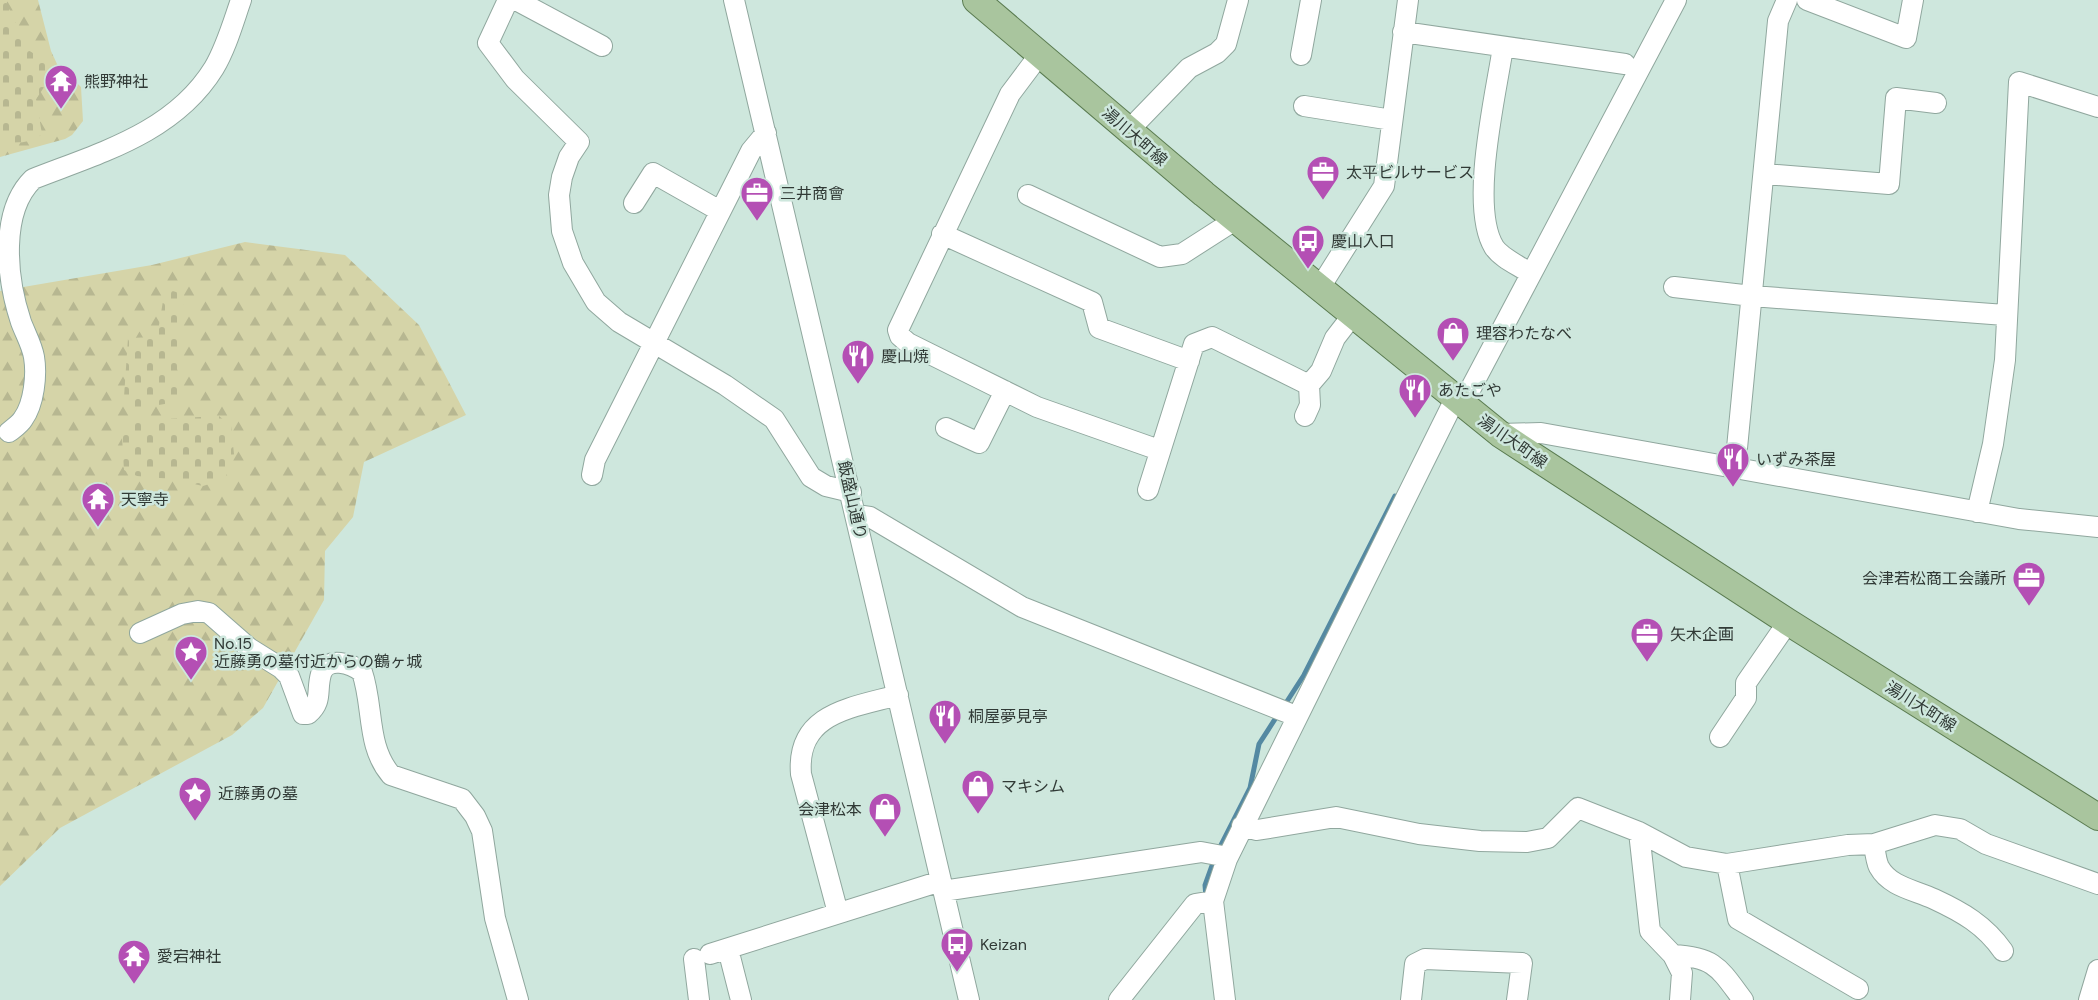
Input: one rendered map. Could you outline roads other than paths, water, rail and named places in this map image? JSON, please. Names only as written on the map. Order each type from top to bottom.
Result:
[{"type":"main road","name":"湯川大町線","points":[[976,0],[1319,290],[1500,434],[1788,622],[2098,817]]},
{"type":"street","points":[[9,432],[24,419],[33,390],[34,357],[4,264],[3,231],[11,199],[21,187],[33,179],[141,136],[174,112],[213,69],[241,0]]},
{"type":"street","points":[[508,0],[488,43],[515,79],[579,142],[569,157],[559,195],[562,231],[573,263],[596,302],[619,322],[725,385],[774,419],[811,477],[818,483],[851,492]]},
{"type":"street","points":[[516,0],[602,46]]},
{"type":"street","name":"飯盛山通り","points":[[734,0],[969,1000]]},
{"type":"street","points":[[1129,130],[1190,68],[1222,49],[1226,44],[1238,0]]},
{"type":"street","points":[[1301,55],[1311,0]]},
{"type":"street","points":[[1319,290],[1384,186],[1408,0]]},
{"type":"street","points":[[1226,1000],[1213,902],[1228,856],[1296,716],[1459,402],[1531,274],[1676,0]]},
{"type":"street","points":[[1735,469],[1778,21],[1787,0]]},
{"type":"street","points":[[1807,0],[1906,38],[1913,0]]},
{"type":"street","points":[[1403,32],[1625,64]]},
{"type":"street","points":[[1503,47],[1486,165],[1488,227],[1495,248],[1531,274]]},
{"type":"street","points":[[1040,54],[1010,94],[898,326],[900,336],[908,343],[1037,407],[1159,450]]},
{"type":"street","points":[[1977,512],[1993,444],[2002,383],[2019,82],[2098,107]]},
{"type":"street","points":[[1765,174],[1889,184],[1896,98],[1936,103]]},
{"type":"street","points":[[1304,106],[1392,120]]},
{"type":"street","points":[[592,475],[595,460],[653,342],[751,150],[766,133]]},
{"type":"street","points":[[634,203],[653,173],[720,211]]},
{"type":"street","points":[[1028,195],[1160,256],[1182,254],[1235,220]]},
{"type":"street","points":[[942,234],[1092,302],[1099,328],[1189,361]]},
{"type":"street","points":[[1674,287],[1752,296],[2005,315]]},
{"type":"street","points":[[1305,416],[1310,405],[1309,385],[1322,371],[1335,338],[1352,316]]},
{"type":"street","points":[[1148,490],[1194,344],[1212,338],[1309,385]]},
{"type":"street","points":[[946,428],[980,443],[1005,392]]},
{"type":"street","points":[[1500,434],[1541,433],[1977,512],[2098,527]]},
{"type":"street","points":[[856,515],[870,517],[979,584],[1032,611],[1296,716]]},
{"type":"street","points":[[140,633],[182,614],[198,611],[209,613],[249,648],[290,676],[303,714],[308,714],[319,701],[321,675],[324,668],[332,664],[344,663],[362,672],[376,752],[383,766],[391,775],[462,799],[479,823],[487,855],[495,918],[518,1000]]},
{"type":"street","points":[[1720,737],[1746,698],[1746,683],[1788,622]]},
{"type":"street","points":[[838,913],[801,774],[800,760],[804,744],[817,723],[898,695]]},
{"type":"street","points":[[1242,825],[1257,830],[1336,817],[1419,834],[1480,841],[1527,842],[1548,838],[1578,808],[1639,832],[1686,856],[1727,864],[1848,844],[1874,844],[1920,827],[1935,825],[1960,829],[1986,844],[2098,884]]},
{"type":"street","points":[[1639,832],[1650,930],[1673,955],[1682,973],[1680,1000]]},
{"type":"street","points":[[1874,844],[1879,866],[1894,883],[1932,898],[1971,918],[1992,935],[2003,951]]},
{"type":"street","points":[[711,954],[838,913],[942,886],[1201,852],[1228,856]]},
{"type":"street","points":[[1727,864],[1738,919],[1858,989]]},
{"type":"street","points":[[1119,1000],[1196,904],[1213,902]]},
{"type":"street","points":[[699,1000],[711,954]]},
{"type":"street","points":[[711,954],[741,1000]]},
{"type":"street","points":[[1673,955],[1701,956],[1722,972],[1743,1000]]},
{"type":"street","points":[[1411,1000],[1415,964],[1425,959],[1522,963],[1517,1000]]},
{"type":"street","points":[[2089,1000],[2097,976]]},
{"type":"waterway","points":[[1284,706],[1304,675],[1395,496]]},
{"type":"waterway","points":[[1218,851],[1250,788],[1259,744],[1279,713]]},
{"type":"waterway","points":[[1206,897],[1205,885],[1214,860]]},
{"type":"place","name":"熊野神社","points":[[61,110]]},
{"type":"place","name":"太平ビルサービス","points":[[1323,201]]},
{"type":"place","name":"三井商會","points":[[757,222]]},
{"type":"place","name":"慶山入口","points":[[1308,270]]},
{"type":"place","name":"理容わたなべ","points":[[1453,362]]},
{"type":"place","name":"慶山焼","points":[[858,385]]},
{"type":"place","name":"あたごや","points":[[1415,419]]},
{"type":"place","name":"いずみ茶屋","points":[[1733,488]]},
{"type":"place","name":"天寧寺","points":[[98,528]]},
{"type":"place","name":"会津若松商工会議所","points":[[2029,607]]},
{"type":"place","name":"矢木企画","points":[[1647,663]]},
{"type":"place","name":"No.15 近藤勇の墓付近からの鶴ヶ城","points":[[191,681]]},
{"type":"place","name":"桐屋夢見亭","points":[[945,745]]},
{"type":"place","name":"マキシム","points":[[978,815]]},
{"type":"place","name":"近藤勇の墓","points":[[195,822]]},
{"type":"place","name":"会津松本","points":[[885,838]]},
{"type":"place","name":"Keizan","points":[[957,973]]},
{"type":"place","name":"愛宕神社","points":[[134,985]]}]
